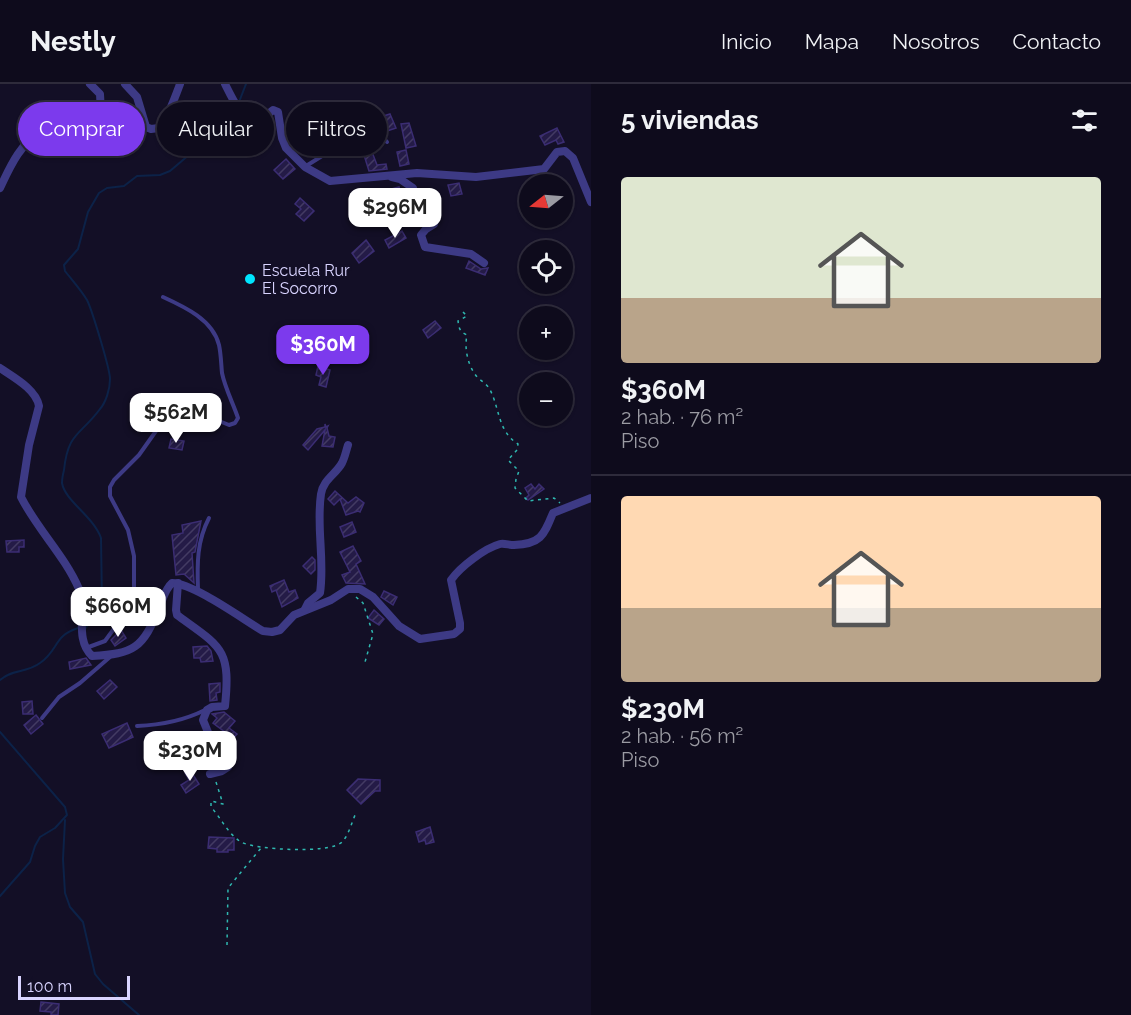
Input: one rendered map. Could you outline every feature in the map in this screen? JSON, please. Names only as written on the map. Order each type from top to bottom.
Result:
[{"type":"street","points":[[0,188],[13,161],[32,139],[43,131],[78,129],[93,123],[101,113],[100,94],[90,84]]},
{"type":"street","points":[[125,84],[137,97],[146,127],[151,129],[159,128],[165,119],[180,84]]},
{"type":"street","points":[[225,84],[244,115],[256,124],[269,111],[278,112],[286,148],[305,167],[330,181],[417,173],[476,177],[544,169],[557,152],[565,151],[573,158],[591,202]]},
{"type":"street","points":[[386,176],[400,179],[413,188],[409,207],[411,212],[426,214],[435,220],[434,224],[421,235],[425,247],[471,254],[484,262]]},
{"type":"street","points":[[0,368],[26,387],[38,400],[39,406],[29,445],[21,497],[80,591],[82,636],[85,648],[92,656],[129,652],[138,646],[153,625],[169,585],[178,583],[263,631],[280,630],[294,615],[332,600],[348,589],[360,590],[373,597],[399,627],[420,639],[454,634],[460,629],[451,580],[457,571],[501,543],[513,545],[531,542],[544,534],[553,513],[591,498]]},
{"type":"street","points":[[305,610],[308,603],[320,593],[323,574],[319,530],[321,492],[326,481],[342,464],[348,445]]},
{"type":"street","points":[[178,583],[177,615],[216,644],[223,652],[226,665],[225,706],[207,710],[203,720],[214,747],[226,758],[228,766],[222,771],[210,774]]},
{"type":"lane","points":[[305,167],[322,156]]},
{"type":"lane","points":[[85,648],[105,641],[113,633],[129,608],[134,586],[134,556],[128,530],[110,496],[110,488],[114,480],[139,455],[156,431],[165,404],[170,401],[229,425],[235,423],[238,418],[222,372],[218,341],[208,323],[163,297]]},
{"type":"lane","points":[[198,593],[197,557],[201,533],[209,518]]},
{"type":"lane","points":[[42,718],[59,697],[80,683],[113,655]]},
{"type":"lane","points":[[137,726],[161,725],[186,719],[207,710]]},
{"type":"path","points":[[463,312],[467,316],[458,321],[461,332],[467,334],[466,352],[471,367],[477,377],[488,386],[508,437],[518,444],[517,450],[508,460],[519,471],[515,488],[528,501],[554,498],[566,506]]},
{"type":"path","points":[[348,589],[363,603],[374,634],[365,662]]},
{"type":"path","points":[[222,771],[218,773],[216,781],[223,804],[211,801],[211,807],[220,816],[229,832],[243,843],[261,847],[303,850],[333,847],[342,843],[356,813]]},
{"type":"path","points":[[227,945],[228,888],[261,847]]},
{"type":"building","points":[[390,114],[396,128],[387,131],[387,115]]},
{"type":"building","points":[[409,123],[416,146],[406,148],[401,124]]},
{"type":"building","points":[[557,128],[564,142],[558,144],[556,140],[545,145],[540,136]]},
{"type":"building","points":[[406,150],[409,164],[400,166],[397,152]]},
{"type":"building","points":[[364,156],[374,156],[377,165],[386,164],[387,169],[369,171]]},
{"type":"building","points":[[286,159],[295,169],[283,179],[274,170]]},
{"type":"building","points":[[459,183],[462,194],[451,196],[448,185]]},
{"type":"building","points":[[399,187],[402,200],[384,205],[380,192]]},
{"type":"building","points":[[300,198],[314,211],[304,221],[296,214],[301,209],[295,204]]},
{"type":"building","points":[[404,213],[407,220],[393,226],[391,218]]},
{"type":"building","points":[[402,231],[406,238],[389,248],[385,240]]},
{"type":"building","points":[[366,240],[374,251],[359,263],[352,253]]},
{"type":"building","points":[[469,261],[481,269],[488,268],[485,275],[466,268]]},
{"type":"building","points":[[435,321],[441,328],[428,338],[423,330]]},
{"type":"building","points":[[318,366],[330,370],[326,387],[319,385],[321,377],[316,375]]},
{"type":"building","points":[[325,424],[326,427],[328,426],[329,436],[335,437],[333,447],[322,446],[325,430],[308,450],[303,445],[317,429],[325,427]]},
{"type":"building","points":[[171,439],[184,441],[182,450],[169,448]]},
{"type":"building","points":[[531,484],[535,489],[539,484],[544,489],[528,500],[526,498],[529,495],[525,488]]},
{"type":"building","points":[[335,491],[348,503],[356,497],[364,503],[360,512],[346,515],[340,499],[334,505],[328,499]]},
{"type":"building","points":[[201,521],[195,552],[192,553],[194,583],[184,574],[176,575],[172,535],[183,533],[182,525]]},
{"type":"building","points":[[352,522],[356,532],[344,537],[340,527]]},
{"type":"building","points":[[24,540],[24,547],[19,547],[19,552],[7,552],[6,541]]},
{"type":"building","points":[[353,546],[361,561],[356,564],[365,584],[346,583],[342,575],[350,572],[340,552]]},
{"type":"building","points":[[312,557],[315,560],[315,570],[311,574],[303,566]]},
{"type":"building","points":[[284,580],[289,592],[295,590],[298,598],[282,607],[276,590],[272,592],[270,586]]},
{"type":"building","points":[[384,591],[397,597],[393,605],[381,597]]},
{"type":"building","points":[[374,610],[384,619],[379,625],[368,618]]},
{"type":"building","points":[[121,630],[126,638],[115,646],[111,640]]},
{"type":"building","points":[[207,646],[211,651],[213,661],[201,662],[200,658],[194,658],[193,647]]},
{"type":"building","points":[[86,658],[91,665],[70,669],[69,662]]},
{"type":"building","points":[[110,680],[117,687],[104,699],[97,691]]},
{"type":"building","points":[[220,683],[220,692],[216,693],[217,700],[210,701],[209,684]]},
{"type":"building","points":[[32,701],[33,714],[23,714],[22,702]]},
{"type":"building","points":[[224,712],[235,721],[229,728],[237,734],[233,738],[213,723],[217,718],[212,714]]},
{"type":"building","points":[[36,715],[43,724],[31,734],[24,725]]},
{"type":"building","points":[[127,723],[133,737],[109,748],[102,734]]},
{"type":"building","points":[[190,770],[199,784],[186,793],[181,785],[189,780],[185,773]]},
{"type":"building","points":[[358,779],[380,780],[380,791],[375,791],[361,804],[347,790]]},
{"type":"building","points":[[430,827],[434,842],[426,844],[425,840],[419,842],[416,832]]},
{"type":"building","points":[[209,837],[234,838],[234,850],[217,852],[217,849],[208,848]]},
{"type":"building","points":[[41,1002],[59,1004],[58,1015],[40,1011]]},
{"type":"waterway","points":[[239,102],[246,84]]},
{"type":"waterway","points":[[85,629],[102,604],[101,538],[92,523],[68,496],[62,480],[68,448],[76,435],[102,406],[110,379],[87,300],[65,271],[64,265],[78,249],[88,212],[99,193],[107,188],[124,186],[137,176],[160,175],[170,171],[188,156]]},
{"type":"waterway","points":[[0,680],[9,674],[40,663],[64,635],[78,628]]},
{"type":"waterway","points":[[0,732],[65,807],[67,815],[55,828],[40,837],[30,862],[0,896]]},
{"type":"waterway","points":[[65,820],[63,859],[65,893],[70,907],[83,922],[95,974],[103,984],[139,1015]]},
{"type":"place","name":"Escuela Rur El Socorro","points":[[250,279]]}]
